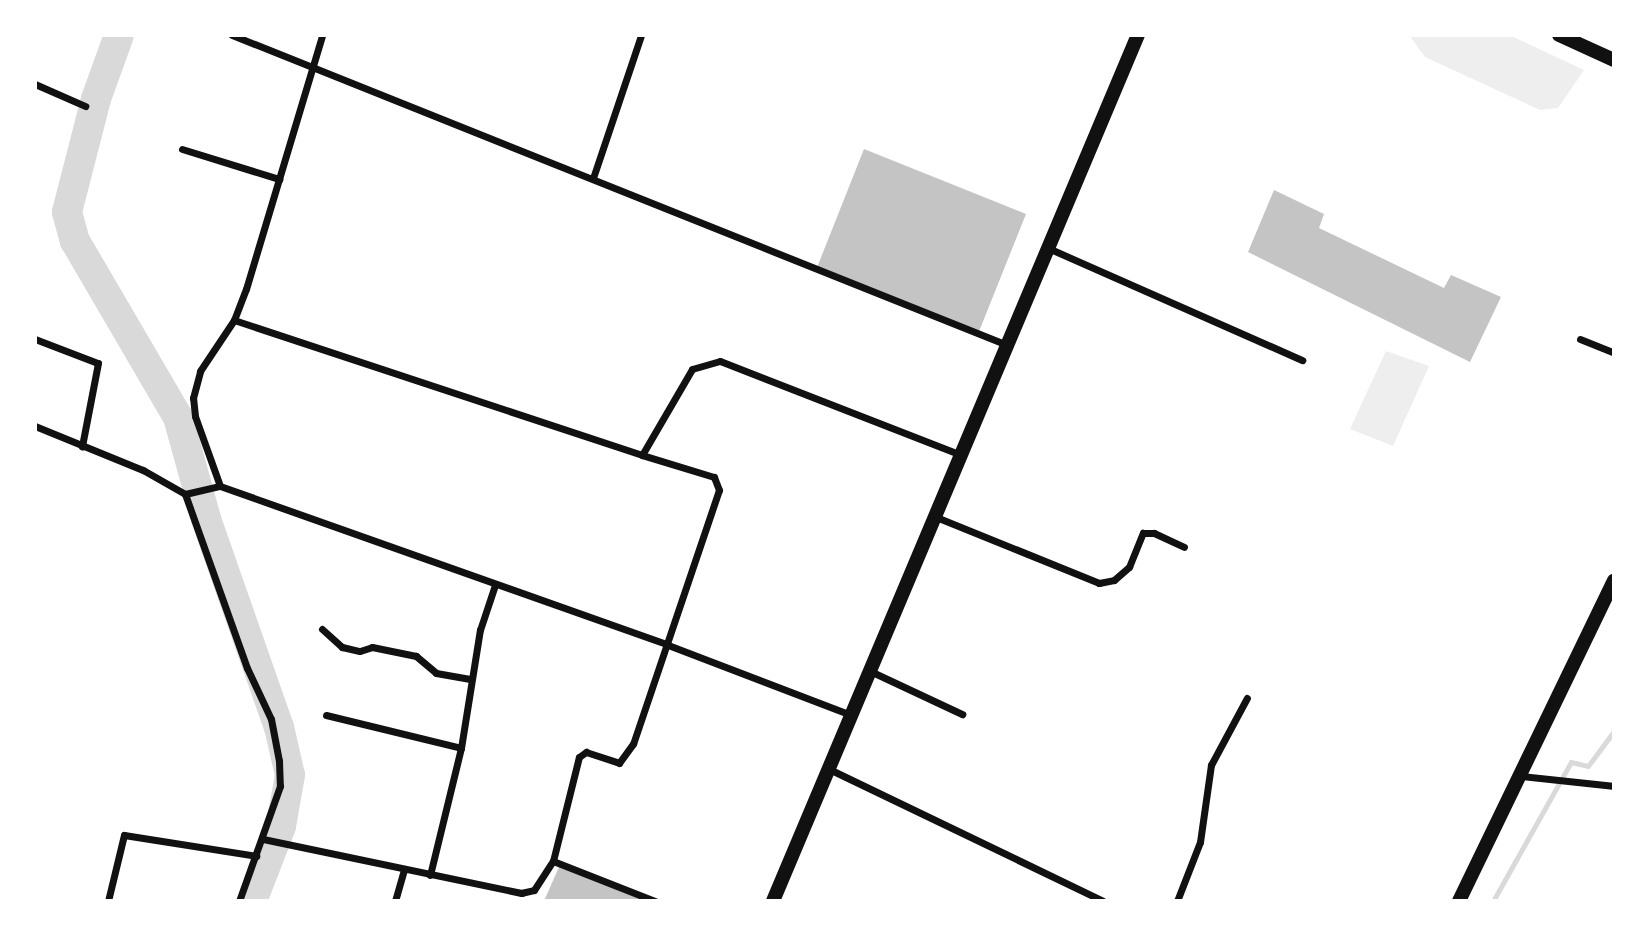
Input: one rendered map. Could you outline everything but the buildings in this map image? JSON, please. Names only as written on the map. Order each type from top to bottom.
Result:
[{"type":"main road","points":[[773,901],[1138,35]]},
{"type":"main road","points":[[1559,35],[1614,60]]},
{"type":"main road","points":[[1459,901],[1614,580]]},
{"type":"street","points":[[232,35],[1007,345]]},
{"type":"street","points":[[220,486],[194,416],[193,398],[200,371],[234,320],[322,35]]},
{"type":"street","points":[[593,178],[641,35]]},
{"type":"street","points":[[35,84],[85,106]]},
{"type":"street","points":[[182,149],[279,180]]},
{"type":"street","points":[[1048,248],[1302,360]]},
{"type":"street","points":[[234,320],[714,477],[719,490],[668,645],[623,762],[586,752],[579,757],[553,861],[540,883],[524,894],[266,839]]},
{"type":"street","points":[[35,339],[99,363],[82,446]]},
{"type":"street","points":[[1580,339],[1614,353]]},
{"type":"street","points":[[642,455],[692,369],[720,360],[961,455]]},
{"type":"street","points":[[35,426],[143,470],[190,493],[220,486],[668,645],[851,715]]},
{"type":"street","points":[[190,493],[220,600],[271,719],[280,786],[266,839],[256,856],[239,901]]},
{"type":"street","points":[[935,517],[1099,583],[1114,580],[1129,568],[1143,533],[1154,533],[1184,547]]},
{"type":"street","points":[[430,875],[461,748],[471,679],[495,585]]},
{"type":"street","points":[[322,629],[342,647],[360,651],[372,647],[416,656],[436,673],[471,679]]},
{"type":"street","points":[[870,671],[962,714]]},
{"type":"street","points":[[1177,901],[1200,842],[1211,765],[1247,698]]},
{"type":"street","points":[[326,715],[461,748]]},
{"type":"street","points":[[828,769],[1103,901]]},
{"type":"street","points":[[1521,776],[1613,784]]},
{"type":"street","points":[[108,901],[124,835],[256,856]]},
{"type":"street","points":[[553,861],[655,901]]},
{"type":"street","points":[[395,901],[404,869]]},
{"type":"shaded area","points":[[1409,35],[1509,35],[1584,70],[1558,108],[1540,110],[1425,57]]},
{"type":"shaded area","points":[[1386,351],[1429,366],[1393,446],[1350,429]]},
{"type":"waterway","points":[[119,35],[96,99],[67,212],[75,241],[178,417],[206,519],[279,727],[290,775],[281,826],[252,901]]},
{"type":"waterway","points":[[1493,901],[1571,762],[1588,766],[1614,731]]}]
